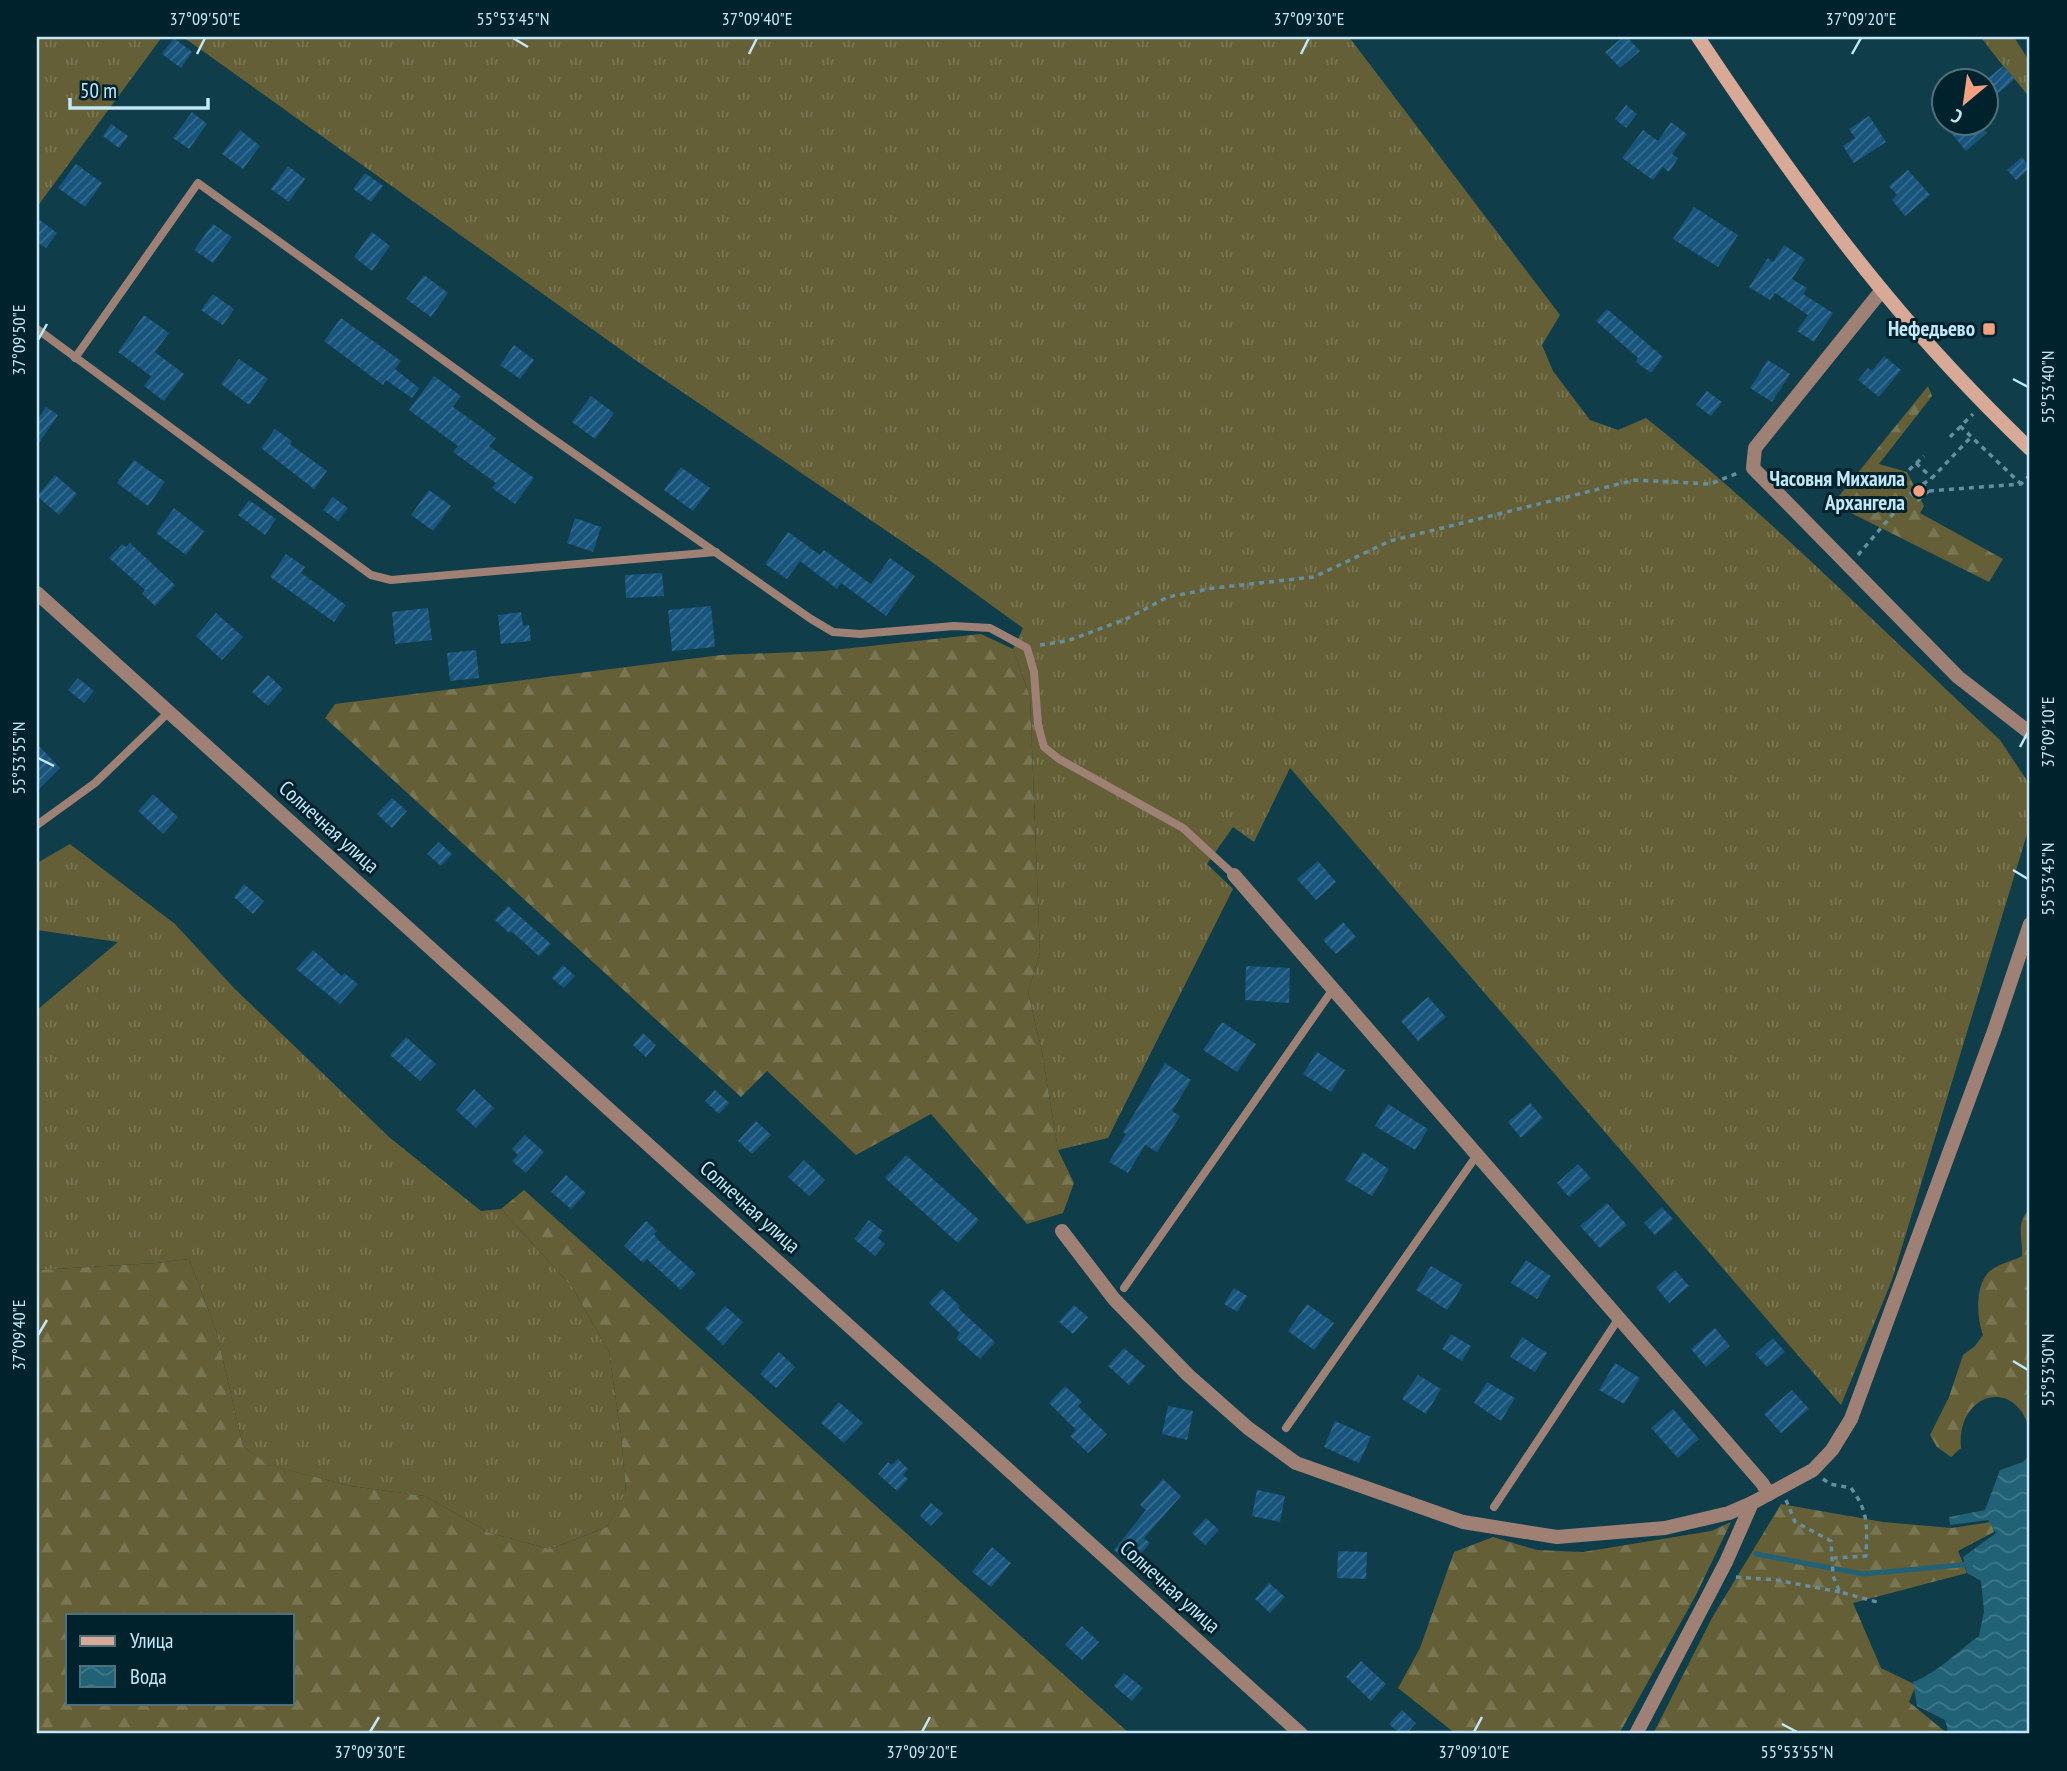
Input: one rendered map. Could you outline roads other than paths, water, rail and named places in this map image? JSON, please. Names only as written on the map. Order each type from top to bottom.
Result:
[{"type":"street","points":[[1698,37],[1746,107],[1882,290],[1983,403],[2030,449]]},
{"type":"street","points":[[1882,290],[1755,448],[1753,468],[1958,677],[2030,733]]},
{"type":"street","name":"Солнечная улица","points":[[37,593],[1301,1734]]},
{"type":"street","points":[[1234,875],[1762,1483],[1775,1491]]},
{"type":"street","points":[[1062,1231],[1114,1299],[1188,1375],[1248,1428],[1296,1463],[1463,1522],[1557,1537],[1665,1528],[1729,1513],[1813,1470],[1832,1450],[1851,1419],[1985,1056],[2030,924]]},
{"type":"street","points":[[1636,1734],[1721,1572],[1752,1503]]},
{"type":"lane","points":[[75,358],[198,184],[810,620],[833,632],[860,634],[954,626],[990,628],[1027,648],[1034,672],[1038,725],[1044,747],[1059,759],[1183,828],[1234,875]]},
{"type":"lane","points":[[37,329],[371,575],[391,580],[716,552]]},
{"type":"lane","points":[[37,825],[95,783],[169,712]]},
{"type":"lane","points":[[1124,1288],[1332,989]]},
{"type":"lane","points":[[1286,1428],[1477,1155]]},
{"type":"lane","points":[[1494,1507],[1619,1318]]},
{"type":"water","points":[[2030,1455],[2030,1734],[1949,1734],[1945,1720],[1917,1706],[1913,1682],[1938,1668],[1979,1636],[1984,1611],[1981,1581],[1967,1573],[1963,1557],[1996,1533],[1988,1520],[1950,1525],[1949,1517],[1985,1510],[2000,1470],[2023,1462]]},
{"type":"waterway","points":[[1756,1554],[1863,1574],[1971,1564]]},
{"type":"place","name":"Нефедьево","points":[[1989,329]]},
{"type":"place","name":"Часовня Михаила Архангела","points":[[1919,491]]}]
